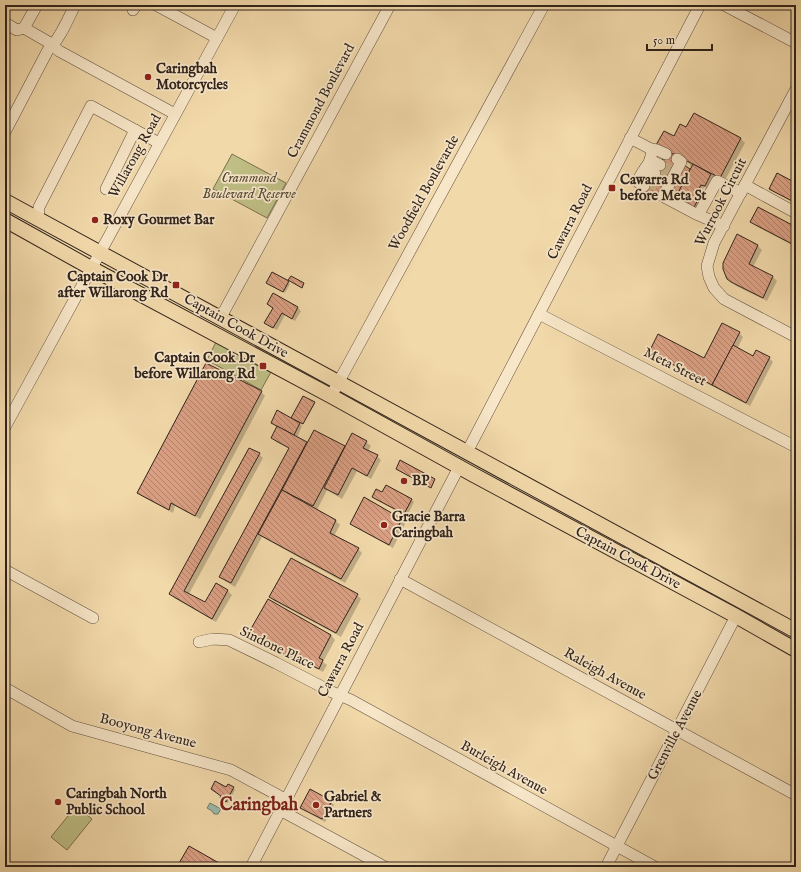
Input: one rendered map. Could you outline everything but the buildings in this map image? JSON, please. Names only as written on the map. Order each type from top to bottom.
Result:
[{"type":"main road","name":"Captain Cook Drive","points":[[5,201],[796,631]]},
{"type":"main road","name":"Captain Cook Drive","points":[[5,220],[91,268],[331,396],[459,467],[736,616],[796,650]]},
{"type":"main road","points":[[459,467],[467,452]]},
{"type":"main road","name":"Grenville Avenue","points":[[736,616],[742,602]]},
{"type":"street","points":[[5,23],[17,30],[24,28],[37,5]]},
{"type":"street","points":[[5,132],[48,50],[53,46],[75,5]]},
{"type":"street","points":[[156,5],[217,38]]},
{"type":"street","name":"Willarong Road","points":[[5,427],[235,5]]},
{"type":"street","name":"Crammond Boulevard","points":[[221,318],[390,5]]},
{"type":"street","name":"Woodfield Boulevarde","points":[[331,396],[544,5]]},
{"type":"street","name":"Cawarra Road","points":[[467,452],[700,5]]},
{"type":"street","points":[[724,5],[796,43]]},
{"type":"street","points":[[24,28],[50,43],[59,51],[175,114]]},
{"type":"street","name":"Wurrook Circuit","points":[[796,89],[714,243],[707,266],[709,277],[714,288],[724,299],[796,337]]},
{"type":"street","points":[[38,218],[39,207],[91,106],[159,143]]},
{"type":"street","points":[[106,189],[135,130]]},
{"type":"street","points":[[630,138],[652,166]]},
{"type":"street","points":[[670,178],[664,197],[696,214],[724,226]]},
{"type":"street","points":[[701,210],[717,181],[743,189],[796,212]]},
{"type":"street","name":"Meta Street","points":[[539,314],[796,447]]},
{"type":"street","name":"Cawarra Road","points":[[251,867],[285,799],[459,467]]},
{"type":"street","points":[[5,570],[93,618]]},
{"type":"street","name":"Raleigh Avenue","points":[[400,579],[796,795]]},
{"type":"street","name":"Grenville Avenue","points":[[606,867],[736,616]]},
{"type":"street","name":"Sindone Place","points":[[199,642],[213,639],[229,640],[340,695]]},
{"type":"street","name":"Booyong Avenue","points":[[5,688],[72,726],[231,770],[285,799]]},
{"type":"street","name":"Burleigh Avenue","points":[[340,695],[655,867]]},
{"type":"street","points":[[280,810],[385,867]]},
{"type":"green space","name":"Crammond Boulevard Reserve","points":[[232,154],[286,183],[267,218],[213,189]]},
{"type":"green space","points":[[719,200],[722,201],[714,218],[711,216]]},
{"type":"green space","points":[[216,342],[271,372],[261,390],[207,360]]},
{"type":"green space","points":[[76,806],[92,819],[67,850],[51,837]]},
{"type":"shaded area","points":[[210,803],[221,809],[218,814],[214,814],[207,808]]},
{"type":"tunnel","points":[[660,165],[671,171]]},
{"type":"tunnel","points":[[655,174],[667,180]]},
{"type":"tunnel","points":[[647,181],[662,188]]},
{"type":"place","name":"Caringbah Motorcycles","points":[[148,77]]},
{"type":"place","name":"Cawarra Rd before Meta St","points":[[612,188]]},
{"type":"place","name":"Roxy Gourmet Bar","points":[[95,220]]},
{"type":"place","name":"Captain Cook Dr after Willarong Rd","points":[[176,285]]},
{"type":"place","name":"Captain Cook Dr before Willarong Rd","points":[[263,366]]},
{"type":"place","name":"BP","points":[[404,481]]},
{"type":"place","name":"Gracie Barra Caringbah","points":[[384,525]]},
{"type":"place","name":"Caringbah North Public School","points":[[58,802]]},
{"type":"place","name":"Gabriel & Partners","points":[[316,805]]},
{"type":"district","name":"Caringbah","points":[[259,805]]}]
